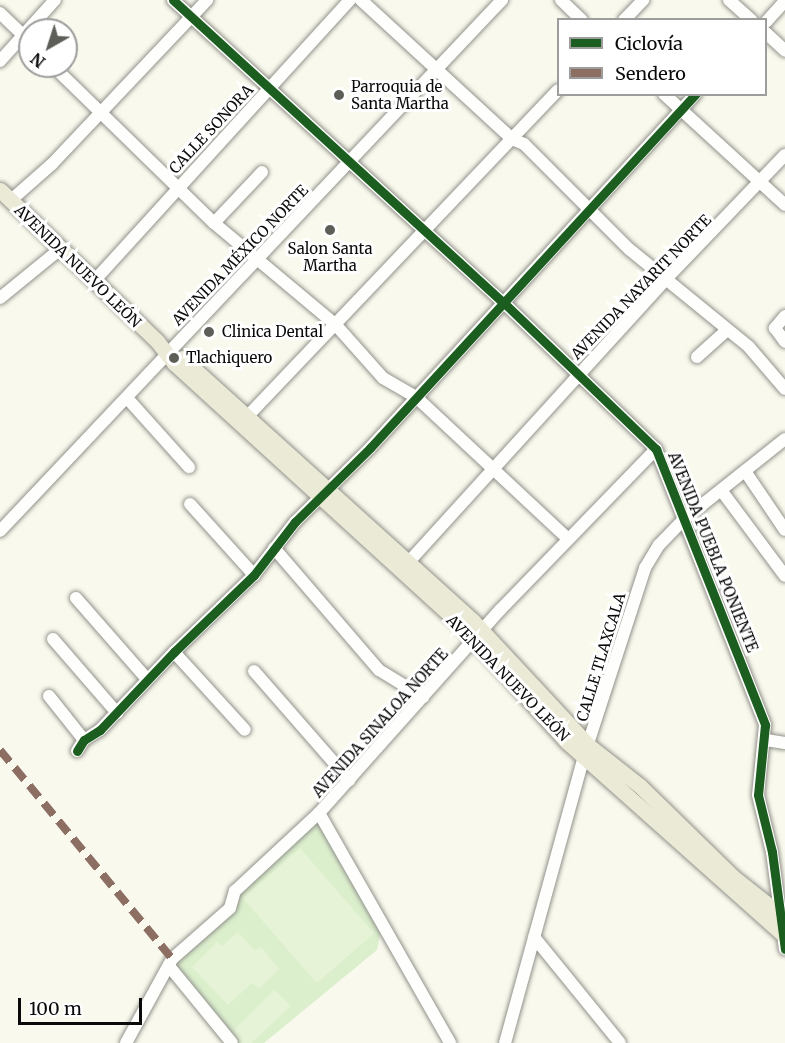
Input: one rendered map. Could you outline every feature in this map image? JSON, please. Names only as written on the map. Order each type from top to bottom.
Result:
[{"type":"main road","name":"AVENIDA NUEVO LEÓN","points":[[5,196],[165,348],[245,419],[403,568],[479,635],[587,751],[785,940]]},
{"type":"main road","name":"AVENIDA NUEVO LEÓN","points":[[587,751],[640,786],[733,877],[784,917]]},
{"type":"street","points":[[41,18],[55,0]]},
{"type":"street","name":"AVENIDA PUEBLA PONIENTE","points":[[173,0],[502,301],[656,449],[765,725],[766,740],[758,795],[784,917],[785,940]]},
{"type":"street","points":[[5,196],[52,164],[207,0]]},
{"type":"street","name":"CALLE SONORA","points":[[95,280],[177,186],[350,0]]},
{"type":"street","points":[[361,0],[438,68],[512,139],[524,144],[592,209],[629,249],[755,353],[785,389]]},
{"type":"street","name":"AVENIDA MÉXICO NORTE","points":[[0,531],[127,398],[165,348],[350,162],[502,0]]},
{"type":"street","points":[[561,0],[580,18]]},
{"type":"street","points":[[626,18],[643,0]]},
{"type":"street","points":[[729,0],[749,18]]},
{"type":"street","points":[[767,20],[785,1]]},
{"type":"street","points":[[0,13],[18,30]]},
{"type":"street","points":[[767,35],[785,51]]},
{"type":"street","points":[[0,61],[18,45]]},
{"type":"street","points":[[65,78],[214,223],[335,324],[383,378],[416,397],[567,538]]},
{"type":"street","points":[[245,419],[557,91]]},
{"type":"street","points":[[666,96],[785,205]]},
{"type":"street","points":[[49,696],[80,746],[117,713],[174,651],[254,576],[274,548],[324,493],[416,397],[502,301],[592,209],[693,96]]},
{"type":"street","name":"AVENIDA NAYARIT NORTE","points":[[403,568],[492,467],[666,279],[785,155]]},
{"type":"street","points":[[214,223],[262,172]]},
{"type":"street","points":[[0,298],[60,249]]},
{"type":"street","points":[[785,316],[775,328],[785,342]]},
{"type":"street","points":[[697,357],[727,330]]},
{"type":"street","points":[[127,398],[189,467]]},
{"type":"street","name":"CALLE TLAXCALA","points":[[505,1043],[587,751],[645,568],[659,545],[683,520],[785,439]]},
{"type":"street","name":"AVENIDA SINALOA NORTE","points":[[126,1043],[171,962],[230,908],[239,887],[319,813],[567,538],[656,449]]},
{"type":"street","points":[[745,471],[785,530]]},
{"type":"street","points":[[721,490],[785,576]]},
{"type":"street","points":[[190,504],[254,576]]},
{"type":"street","points":[[274,548],[379,670],[423,697]]},
{"type":"street","points":[[76,598],[147,679]]},
{"type":"street","points":[[53,639],[117,713]]},
{"type":"street","points":[[174,651],[245,730]]},
{"type":"street","points":[[254,671],[349,780]]},
{"type":"street","points":[[766,740],[785,743]]},
{"type":"street","points":[[319,813],[450,1043]]},
{"type":"street","points":[[534,937],[620,1043]]},
{"type":"street","points":[[171,962],[232,1043]]},
{"type":"green space","points":[[318,820],[381,930],[377,950],[264,1043],[238,1043],[172,963],[233,898]]},
{"type":"green space","points":[[300,848],[374,933],[317,983],[243,898]]},
{"type":"green space","points":[[238,932],[255,951],[261,947],[279,969],[259,989],[252,983],[228,1005],[192,967],[217,942],[222,946]]},
{"type":"green space","points":[[274,990],[291,1006],[251,1043],[241,1043],[231,1033]]},
{"type":"marked path","points":[[0,750],[172,959]]},
{"type":"cycle path","points":[[173,0],[502,301],[656,449],[765,725],[758,795],[772,852],[785,949]]},
{"type":"cycle path","points":[[77,751],[84,740],[100,730],[174,652],[254,575],[295,522],[370,448],[693,96]]},
{"type":"place","name":"Parroquia de Santa Martha","points":[[339,95]]},
{"type":"place","name":"Salon Santa Martha","points":[[330,230]]},
{"type":"place","name":"Clinica Dental","points":[[209,332]]},
{"type":"place","name":"Tlachiquero","points":[[174,358]]}]
